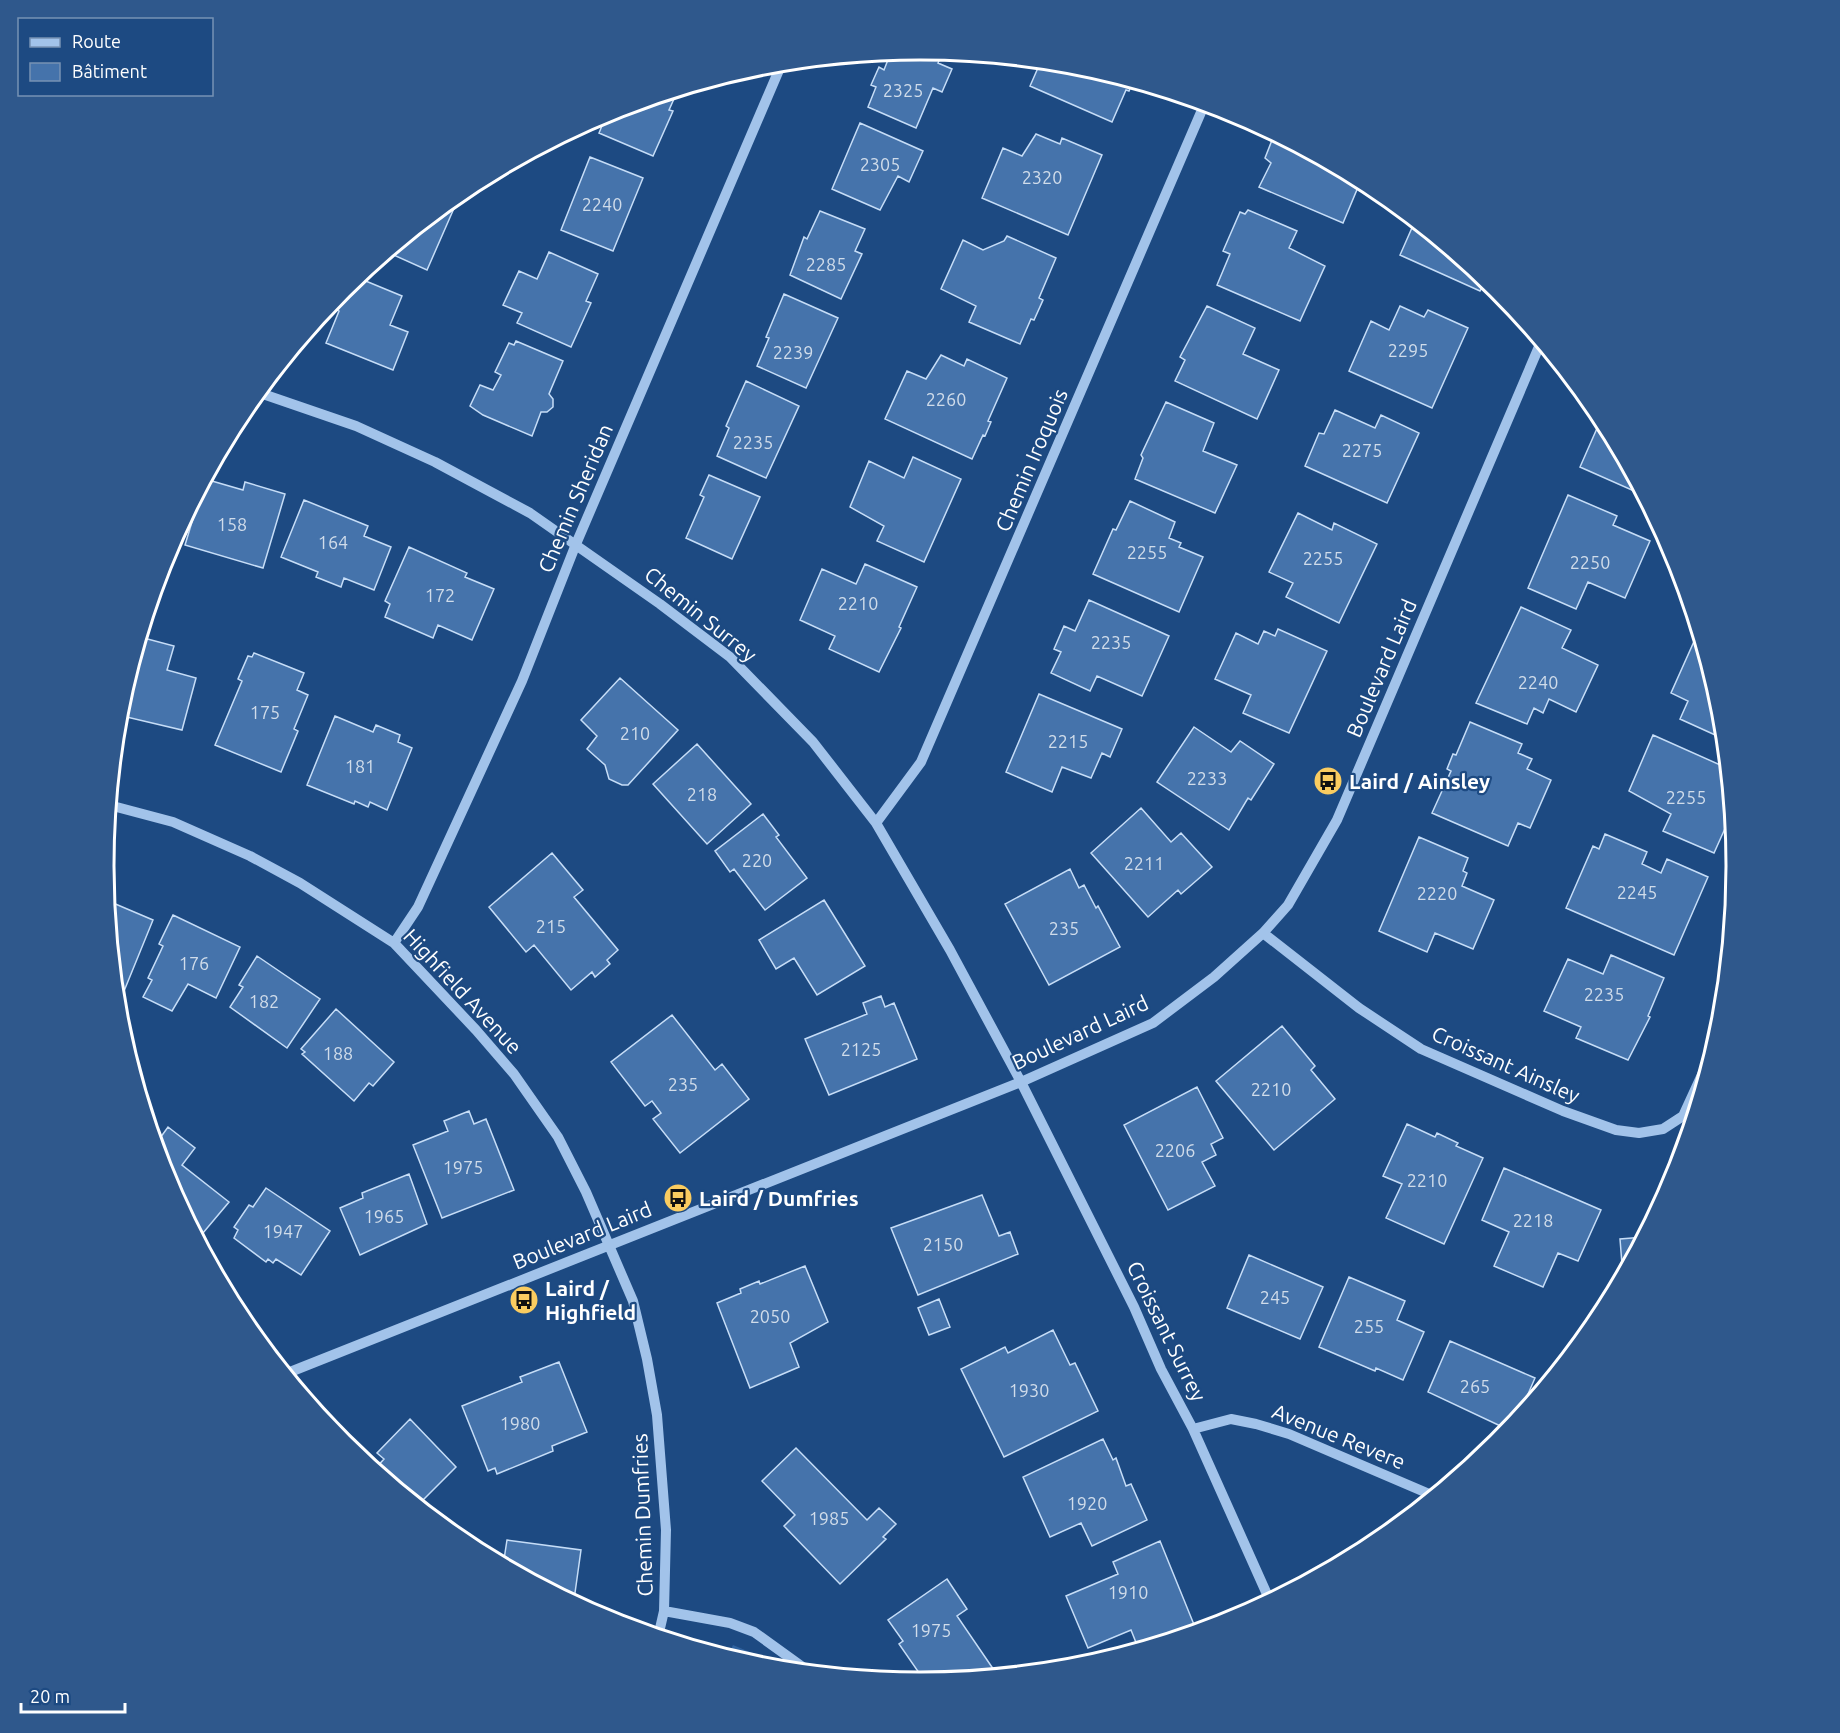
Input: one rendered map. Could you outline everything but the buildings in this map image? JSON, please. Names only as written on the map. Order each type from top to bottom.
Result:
[{"type":"street","name":"Chemin Sheridan","points":[[394,943],[418,907],[522,681],[576,544],[778,73]]},
{"type":"street","name":"Chemin Iroquois","points":[[876,823],[921,762],[1202,111]]},
{"type":"street","name":"Boulevard Laird","points":[[292,1371],[1021,1082],[1153,1023],[1214,977],[1263,933],[1288,905],[1337,820],[1538,349]]},
{"type":"street","name":"Chemin Surrey","points":[[266,395],[356,426],[435,462],[530,513],[660,604],[729,657],[813,742],[876,823],[950,950],[1021,1082]]},
{"type":"street","name":"Highfield Avenue","points":[[116,807],[173,822],[250,856],[300,883],[394,943],[476,1030],[520,1083],[558,1137],[586,1192],[609,1246]]},
{"type":"street","name":"Croissant Ainsley","points":[[1263,933],[1359,1008],[1420,1048],[1573,1115],[1616,1130],[1639,1133],[1663,1129],[1683,1116],[1694,1092]]},
{"type":"street","name":"Croissant Surrey","points":[[1021,1082],[1134,1307],[1267,1595]]},
{"type":"street","name":"Chemin Dumfries","points":[[609,1246],[633,1301],[657,1414],[666,1530],[664,1611],[660,1630]]},
{"type":"street","name":"Avenue Revere","points":[[1192,1429],[1231,1419],[1256,1424],[1298,1438],[1427,1493]]},
{"type":"street","name":"Chemin Dumfries","points":[[664,1611],[730,1623],[754,1632],[798,1663]]},
{"type":"shaded area","points":[[733,1645],[765,1658],[763,1658],[730,1650]]},
{"type":"place","name":"Laird / Ainsley","points":[[1328,781]]},
{"type":"place","name":"Laird / Dumfries","points":[[678,1198]]},
{"type":"place","name":"Laird / Highfield","points":[[524,1300]]}]
